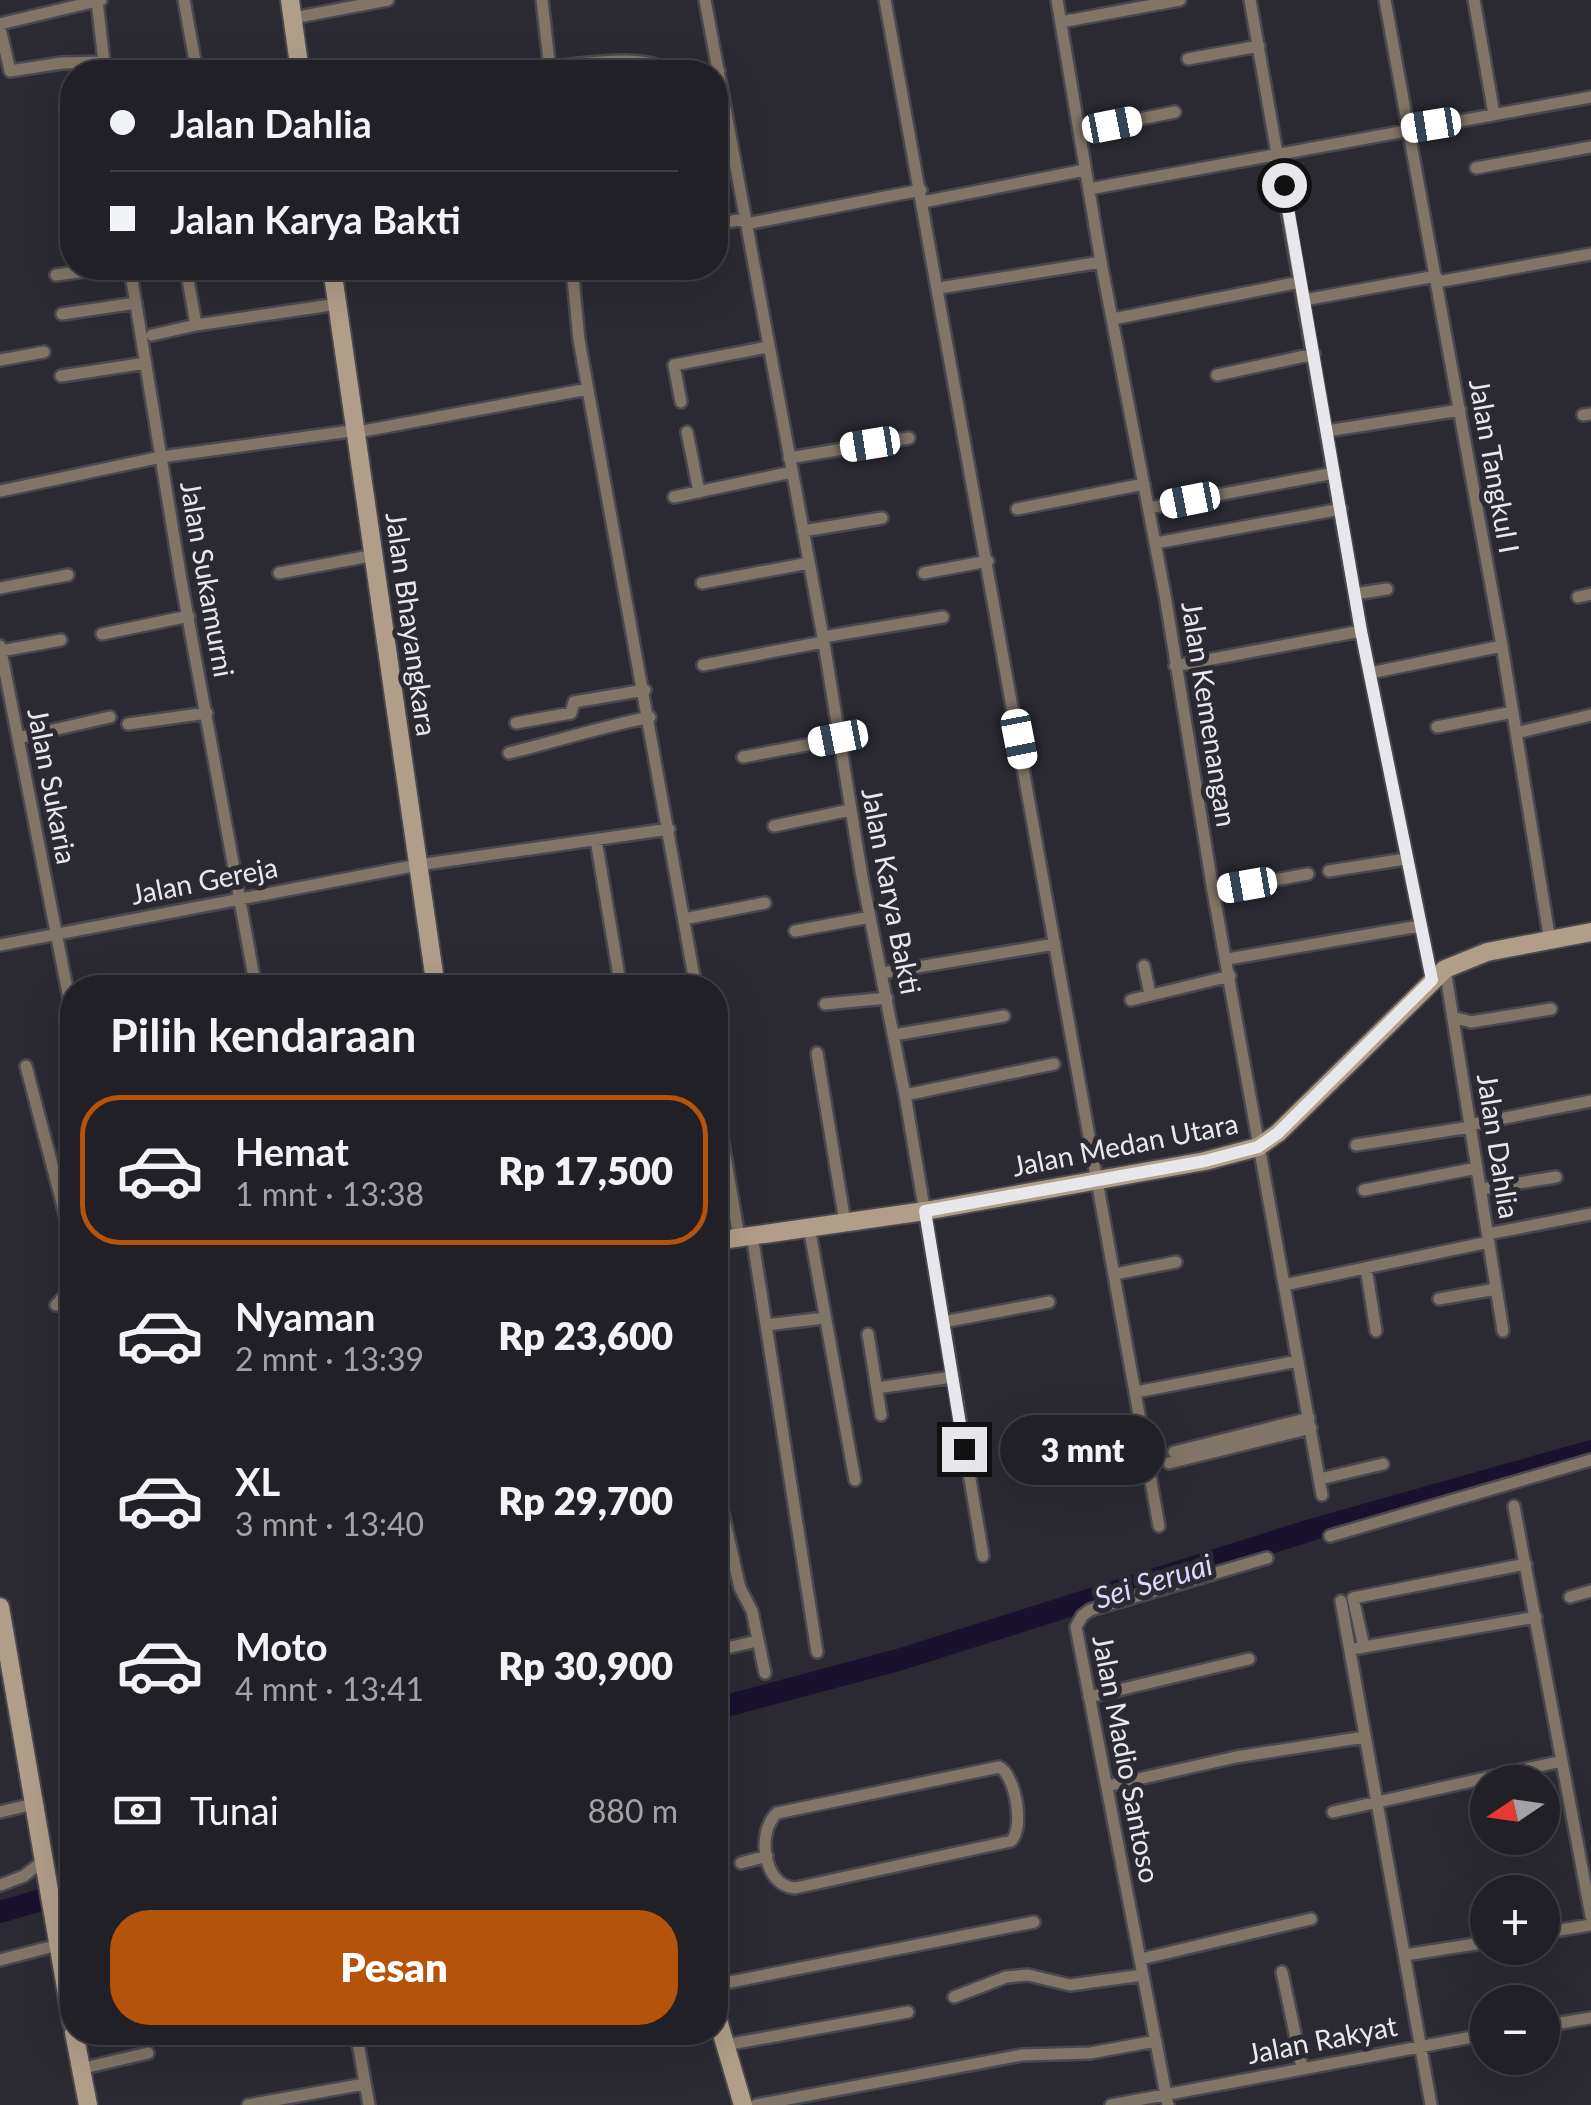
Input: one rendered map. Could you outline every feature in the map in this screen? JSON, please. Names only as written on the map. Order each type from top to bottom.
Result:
[{"type":"street","points":[[60,63],[10,70],[0,26],[73,3],[99,0],[104,60]]},
{"type":"street","points":[[184,0],[195,60]]},
{"type":"street","points":[[298,60],[292,9],[388,0]]},
{"type":"street","points":[[542,0],[549,60]]},
{"type":"street","name":"Jalan Karya Bakti","points":[[705,0],[717,60]]},
{"type":"street","points":[[886,0],[1159,1526]]},
{"type":"street","name":"Jalan Kemenangan","points":[[1057,0],[1322,1496]]},
{"type":"street","points":[[1061,22],[1180,0]]},
{"type":"street","name":"Jalan Dahlia","points":[[1250,0],[1405,858],[1419,926],[1453,1017],[1503,1332]]},
{"type":"street","name":"Jalan Tangkul I","points":[[1385,0],[1502,646],[1550,941]]},
{"type":"street","points":[[1474,0],[1494,114]]},
{"type":"street","points":[[1188,59],[1258,46]]},
{"type":"street","points":[[1089,190],[1591,97]]},
{"type":"street","points":[[1080,131],[1175,112]]},
{"type":"street","name":"Jalan Karya Bakti","points":[[728,139],[905,1095],[982,1556]]},
{"type":"street","points":[[1476,168],[1591,147]]},
{"type":"street","points":[[728,223],[1086,170]]},
{"type":"street","points":[[1304,300],[1591,254]]},
{"type":"street","points":[[938,288],[1102,262]]},
{"type":"street","points":[[56,275],[60,274]]},
{"type":"street","name":"Jalan Sukamurni","points":[[132,280],[254,975]]},
{"type":"street","points":[[188,280],[196,325]]},
{"type":"street","name":"Jalan Bhayangkara","points":[[334,280],[434,975]]},
{"type":"street","points":[[574,280],[588,389],[694,975]]},
{"type":"street","points":[[1113,319],[1300,282]]},
{"type":"street","points":[[62,314],[136,304]]},
{"type":"street","points":[[152,336],[196,325],[338,304]]},
{"type":"street","points":[[681,402],[674,366],[768,347]]},
{"type":"street","points":[[0,360],[44,352]]},
{"type":"street","points":[[1217,376],[1314,354]]},
{"type":"street","points":[[61,376],[146,363]]},
{"type":"street","points":[[0,491],[161,457],[358,431],[588,389]]},
{"type":"street","points":[[1326,432],[1460,410]]},
{"type":"street","points":[[687,432],[699,492]]},
{"type":"street","points":[[789,458],[909,438]]},
{"type":"street","points":[[674,497],[792,472]]},
{"type":"street","points":[[1149,508],[1334,473]]},
{"type":"street","points":[[1016,509],[1144,484]]},
{"type":"street","points":[[1156,543],[1341,509]]},
{"type":"street","points":[[803,532],[882,518]]},
{"type":"street","points":[[279,573],[375,555]]},
{"type":"street","points":[[924,574],[988,561]]},
{"type":"street","points":[[702,583],[809,564]]},
{"type":"street","points":[[0,588],[68,576]]},
{"type":"street","points":[[1355,594],[1386,589]]},
{"type":"street","points":[[102,634],[189,616]]},
{"type":"street","points":[[704,666],[942,617]]},
{"type":"street","points":[[1175,666],[1361,631]]},
{"type":"street","points":[[0,648],[61,640]]},
{"type":"street","points":[[1370,673],[1502,646]]},
{"type":"street","name":"Jalan Sukaria","points":[[0,648],[3,679],[64,975]]},
{"type":"street","points":[[516,723],[572,712],[574,702],[644,690]]},
{"type":"street","points":[[1438,727],[1513,712]]},
{"type":"street","points":[[128,724],[207,713]]},
{"type":"street","points":[[1516,732],[1591,716]]},
{"type":"street","points":[[18,738],[110,717]]},
{"type":"street","points":[[509,754],[578,736],[589,729],[650,717]]},
{"type":"street","points":[[743,757],[838,738]]},
{"type":"street","points":[[774,826],[850,810]]},
{"type":"street","name":"Jalan Gereja","points":[[0,945],[418,865],[669,828]]},
{"type":"street","points":[[596,840],[619,975]]},
{"type":"street","points":[[1329,871],[1405,858]]},
{"type":"street","points":[[1213,892],[1308,874]]},
{"type":"street","points":[[684,919],[765,902]]},
{"type":"street","points":[[796,930],[870,917]]},
{"type":"street","points":[[1228,960],[1419,926]]},
{"type":"street","name":"Jalan Medan Utara","points":[[728,1239],[925,1211],[1205,1161],[1258,1147],[1278,1133],[1439,975],[1488,952],[1591,932]]},
{"type":"street","points":[[882,973],[1055,944]]},
{"type":"street","points":[[1144,966],[1150,994]]},
{"type":"street","points":[[1131,1000],[1230,976]]},
{"type":"street","points":[[825,1004],[886,998]]},
{"type":"street","points":[[1453,1017],[1472,1022],[1551,1009]]},
{"type":"street","points":[[894,1036],[1004,1016]]},
{"type":"street","points":[[816,1053],[845,1222]]},
{"type":"street","points":[[905,1095],[1054,1064]]},
{"type":"street","points":[[26,1066],[60,1195]]},
{"type":"street","points":[[1356,1145],[1591,1101]]},
{"type":"street","points":[[728,1155],[766,1325],[817,1652]]},
{"type":"street","points":[[1364,1190],[1477,1168]]},
{"type":"street","points":[[1480,1189],[1556,1177]]},
{"type":"street","points":[[1284,1284],[1591,1214]]},
{"type":"street","points":[[810,1227],[855,1480]]},
{"type":"street","points":[[1115,1274],[1176,1262]]},
{"type":"street","points":[[1366,1268],[1376,1331]]},
{"type":"street","points":[[1439,1299],[1496,1289]]},
{"type":"street","points":[[56,1305],[60,1301]]},
{"type":"street","points":[[944,1322],[1049,1302]]},
{"type":"street","points":[[766,1325],[824,1318]]},
{"type":"street","points":[[868,1334],[881,1416]]},
{"type":"street","points":[[1136,1392],[1298,1361]]},
{"type":"street","points":[[877,1388],[952,1378]]},
{"type":"street","points":[[1171,1458],[1310,1423]]},
{"type":"street","points":[[1330,1536],[1591,1460]]},
{"type":"street","points":[[1320,1478],[1383,1464]]},
{"type":"street","points":[[1514,1506],[1591,1916]]},
{"type":"street","points":[[728,1536],[740,1588],[752,1611],[764,1673]]},
{"type":"street","name":"Jalan Madio Santoso","points":[[1167,2100],[1076,1634],[1082,1616],[1090,1610],[1267,1558]]},
{"type":"street","points":[[1431,2105],[1365,1737],[1353,1598],[1526,1564]]},
{"type":"street","points":[[1570,1597],[1591,1592]]},
{"type":"street","points":[[1341,1601],[1357,1648]]},
{"type":"street","points":[[0,1607],[60,1955]]},
{"type":"street","points":[[1357,1648],[1536,1617]]},
{"type":"street","points":[[731,1647],[757,1641]]},
{"type":"street","points":[[1089,1697],[1249,1659]]},
{"type":"street","points":[[1106,1786],[1236,1757],[1365,1737]]},
{"type":"street","points":[[1333,1812],[1562,1761]]},
{"type":"street","points":[[994,1767],[1002,1767],[1010,1777],[1019,1825],[1017,1836],[1011,1841],[795,1888],[776,1882],[767,1856],[765,1829],[771,1818],[784,1811],[994,1767]]},
{"type":"street","points":[[0,1812],[34,1804]]},
{"type":"street","points":[[741,1863],[767,1856]]},
{"type":"street","points":[[0,1886],[44,1864]]},
{"type":"street","points":[[1141,1959],[1310,1920]]},
{"type":"street","points":[[728,1983],[1034,1922]]},
{"type":"street","points":[[1560,1930],[1591,1925]]},
{"type":"street","points":[[0,1960],[58,1944]]},
{"type":"street","points":[[1405,1955],[1470,1945]]},
{"type":"street","points":[[1282,1972],[1302,2067]]},
{"type":"street","points":[[954,1997],[1006,1978],[1028,1975],[1070,1984],[1143,1975]]},
{"type":"street","points":[[728,2043],[908,2012]]},
{"type":"street","points":[[1560,2023],[1591,2018]]},
{"type":"street","name":"Jalan Rakyat","points":[[1111,2105],[1167,2100],[1302,2067],[1470,2037]]},
{"type":"street","points":[[756,2105],[1022,2055],[1090,2053],[1156,2040]]},
{"type":"street","points":[[76,2045],[88,2105]]},
{"type":"street","points":[[358,2045],[369,2105]]},
{"type":"street","points":[[725,2045],[743,2105]]},
{"type":"street","points":[[80,2068],[148,2054]]},
{"type":"street","points":[[248,2105],[364,2084]]},
{"type":"waterway","name":"Sei Seruai","points":[[728,1706],[898,1660],[1314,1529],[1591,1451]]},
{"type":"waterway","name":"Sei Seruai","points":[[0,1912],[60,1894]]},
{"type":"route","points":[[964,1449],[925,1211],[1205,1161],[1258,1147],[1278,1133],[1432,980],[1361,631],[1284,185]]}]
